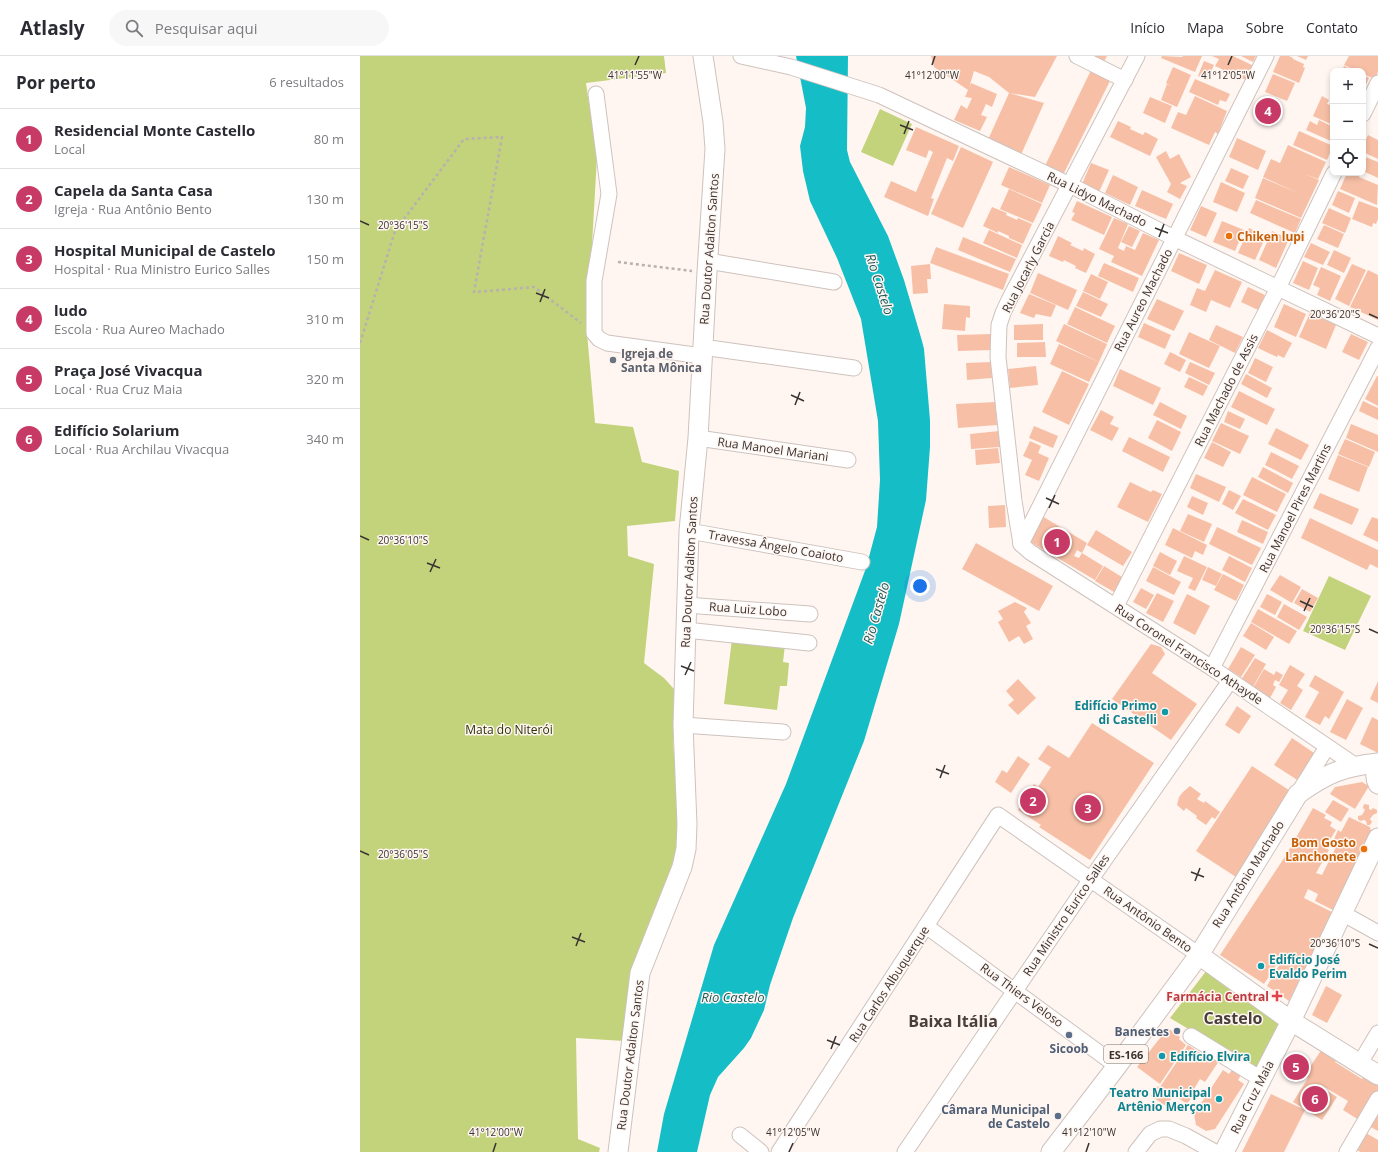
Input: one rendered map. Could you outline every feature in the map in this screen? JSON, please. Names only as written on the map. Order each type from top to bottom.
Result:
[{"type":"main road","name":"Rua Doutor Adalton Santos","points":[[618,1152],[640,972],[682,867],[686,849],[687,824],[683,725],[689,530],[698,438],[707,267],[716,149],[703,56]]},
{"type":"main road","name":"Rua Antônio Machado","points":[[1198,955],[1298,794],[1322,777],[1338,770],[1378,763]]},
{"type":"main road","points":[[1378,768],[1376,774],[1378,784]]},
{"type":"main road","name":"Rua Cruz Maia","points":[[1224,1152],[1291,1021],[1378,838]]},
{"type":"main road","points":[[1198,955],[1291,1021],[1378,1074]]},
{"type":"main road","name":"ES-166","points":[[1051,1152],[1117,1066],[1198,955]]},
{"type":"street","name":"Rua Lidyo Machado","points":[[741,56],[792,68],[879,95],[1070,185],[1174,238],[1378,336]]},
{"type":"street","points":[[1077,56],[1125,80]]},
{"type":"street","name":"Rua Jocarly Garcia","points":[[1021,544],[1014,502],[998,358],[999,325],[1009,300],[1137,56]]},
{"type":"street","name":"Rua Aureo Machado","points":[[1021,544],[1266,56]]},
{"type":"street","points":[[1366,108],[1378,83]]},
{"type":"street","points":[[596,94],[609,194],[594,281],[597,336],[607,343],[854,368]]},
{"type":"street","name":"Rua Machado de Assis","points":[[1116,606],[1278,288],[1333,176]]},
{"type":"street","points":[[707,267],[834,282]]},
{"type":"street","name":"Rua Manoel Pires Martins","points":[[1212,668],[1378,348]]},
{"type":"street","name":"Rua Manoel Mariani","points":[[698,438],[848,460]]},
{"type":"street","name":"Travessa Ângelo Coaioto","points":[[689,530],[862,562]]},
{"type":"street","name":"Rua Coronel Francisco Athayde","points":[[1021,544],[1030,552],[1212,668],[1356,766]]},
{"type":"street","name":"Rua Luiz Lobo","points":[[686,605],[810,614]]},
{"type":"street","points":[[686,630],[808,643]]},
{"type":"street","name":"Rua Ministro Eurico Salles","points":[[905,1152],[1090,879],[1230,681]]},
{"type":"street","points":[[683,725],[783,732]]},
{"type":"street","name":"Rua Antônio Machado","points":[[1298,794],[1327,747]]},
{"type":"street","name":"Rua Antônio Bento","points":[[998,815],[1198,955]]},
{"type":"street","name":"Rua Carlos Albuquerque","points":[[779,1152],[998,815]]},
{"type":"street","points":[[1342,913],[1378,932]]},
{"type":"street","name":"Rua Thiers Veloso","points":[[926,926],[1117,1066]]},
{"type":"street","points":[[1360,1063],[1378,1033]]},
{"type":"street","points":[[1191,1036],[1261,1079]]},
{"type":"street","points":[[1347,1152],[1378,1098]]},
{"type":"street","points":[[1124,1152],[1135,1152],[1150,1134],[1160,1129],[1169,1129],[1186,1136],[1215,1152]]},
{"type":"street","points":[[740,1135],[761,1152]]},
{"type":"path","points":[[360,343],[395,231],[464,140],[502,137],[474,292],[534,287],[597,336]]},
{"type":"path","points":[[618,262],[707,267]]},
{"type":"green space","name":"Mata do Niterói","points":[[360,56],[664,56],[666,73],[586,83],[597,157],[587,333],[595,423],[633,427],[642,462],[679,471],[675,521],[627,526],[628,556],[654,564],[644,663],[664,678],[674,689],[673,740],[681,840],[624,1041],[576,1038],[578,1139],[600,1148],[599,1152],[360,1152]]},
{"type":"green space","points":[[880,109],[912,124],[893,166],[861,152]]},
{"type":"green space","points":[[1329,576],[1371,596],[1345,650],[1303,631]]},
{"type":"green space","points":[[732,639],[785,645],[783,662],[789,663],[787,686],[780,686],[777,710],[724,704]]},
{"type":"green space","points":[[1207,970],[1280,1024],[1257,1070],[1170,1018]]},
{"type":"water","name":"Rio Castelo","points":[[796,56],[848,56],[847,150],[850,162],[888,236],[904,280],[924,349],[930,420],[930,447],[926,500],[899,624],[864,741],[793,918],[770,985],[764,1010],[751,1038],[718,1077],[710,1095],[697,1152],[657,1152],[664,1114],[714,945],[786,784],[866,568],[877,527],[880,480],[878,421],[861,319],[837,258],[810,201],[803,171],[800,146],[805,127],[806,108]]},
{"type":"building","points":[[931,56],[1057,56],[1035,97],[1009,93],[989,77],[974,71],[969,88],[971,83],[997,94],[992,107],[986,104],[981,115],[987,117],[980,131],[954,120],[961,105],[967,109],[972,98],[965,97],[968,90],[934,67]]},
{"type":"building","points":[[1079,56],[1107,56],[1101,67]]},
{"type":"building","points":[[1162,56],[1202,56],[1195,72],[1161,58]]},
{"type":"building","points":[[1212,56],[1233,56],[1252,65],[1246,80],[1215,66],[1219,59]]},
{"type":"building","points":[[1241,56],[1256,56],[1253,62]]},
{"type":"building","points":[[1280,56],[1289,56],[1304,64],[1303,67],[1305,68],[1299,83],[1273,72]]},
{"type":"building","points":[[1297,56],[1308,56],[1306,60]]},
{"type":"building","points":[[1349,56],[1378,56],[1378,72],[1375,79],[1366,75],[1366,68],[1350,68],[1344,65]]},
{"type":"building","points":[[1204,61],[1214,65],[1207,80],[1198,76]]},
{"type":"building","points":[[1173,67],[1191,75],[1177,107],[1161,100],[1167,84],[1171,86],[1166,83]]},
{"type":"building","points":[[1091,70],[1111,79],[1062,177],[1044,168]]},
{"type":"building","points":[[1273,74],[1295,83],[1287,101],[1265,92]]},
{"type":"building","points":[[1366,76],[1369,78],[1366,84]]},
{"type":"building","points":[[1195,79],[1230,94],[1226,102],[1220,100],[1218,105],[1189,92]]},
{"type":"building","points":[[1009,93],[1044,103],[1020,157],[987,142]]},
{"type":"building","points":[[1195,96],[1227,111],[1218,134],[1215,132],[1209,145],[1171,128],[1178,112],[1186,115]]},
{"type":"building","points":[[1322,96],[1329,100],[1327,104],[1330,105],[1330,124],[1313,116]]},
{"type":"building","points":[[1150,97],[1172,106],[1165,123],[1143,113]]},
{"type":"building","points":[[1319,120],[1330,126],[1330,141],[1306,130],[1310,121],[1317,125]]},
{"type":"building","points":[[1118,121],[1143,135],[1145,132],[1158,139],[1150,156],[1110,137]]},
{"type":"building","points":[[916,127],[959,146],[953,161],[947,158],[931,198],[934,199],[928,216],[884,197],[891,181],[916,192],[933,152],[929,150],[926,158],[906,150]]},
{"type":"building","points":[[1299,131],[1330,145],[1330,153],[1327,160],[1293,145]]},
{"type":"building","points":[[1368,135],[1378,140],[1378,159],[1366,153],[1366,139]]},
{"type":"building","points":[[1237,138],[1266,151],[1258,170],[1229,157]]},
{"type":"building","points":[[1288,145],[1326,162],[1318,179],[1305,174],[1319,180],[1301,218],[1255,198],[1263,178],[1300,194],[1263,177],[1271,159],[1280,163]]},
{"type":"building","points":[[961,147],[993,162],[963,228],[931,214]]},
{"type":"building","points":[[1166,151],[1170,159],[1179,154],[1191,177],[1180,183],[1187,186],[1180,199],[1167,192],[1171,184],[1156,157]]},
{"type":"building","points":[[1366,157],[1378,162],[1378,178],[1366,172]]},
{"type":"building","points":[[1091,163],[1109,170],[1099,192],[1082,184]]},
{"type":"building","points":[[1009,167],[1050,185],[1042,203],[1001,185]]},
{"type":"building","points":[[1231,168],[1249,176],[1243,189],[1225,181]]},
{"type":"building","points":[[1113,175],[1138,187],[1130,205],[1105,193]]},
{"type":"building","points":[[1346,176],[1359,176],[1378,185],[1377,205],[1340,189]]},
{"type":"building","points":[[1221,182],[1245,193],[1237,212],[1213,202]]},
{"type":"building","points":[[1009,189],[1042,204],[1033,223],[1000,209]]},
{"type":"building","points":[[1142,190],[1173,204],[1166,219],[1135,206]]},
{"type":"building","points":[[1338,191],[1355,198],[1349,213],[1332,205]]},
{"type":"building","points":[[1256,200],[1301,219],[1295,233],[1250,213]]},
{"type":"building","points":[[1077,201],[1112,217],[1104,235],[1071,220],[1075,213],[1072,212]]},
{"type":"building","points":[[1359,201],[1378,208],[1378,219],[1376,224],[1373,223],[1372,227],[1352,219]]},
{"type":"building","points":[[1201,206],[1217,213],[1206,237],[1190,230]]},
{"type":"building","points":[[992,207],[1007,213],[1006,215],[1017,220],[1018,218],[1032,224],[1023,244],[998,231],[998,233],[983,226]]},
{"type":"building","points":[[1329,208],[1351,218],[1345,233],[1322,223]]},
{"type":"building","points":[[1114,218],[1128,224],[1118,248],[1124,251],[1126,246],[1135,250],[1143,233],[1159,240],[1142,276],[1111,262],[1114,256],[1099,249]]},
{"type":"building","name":"Chiken lupi","points":[[1222,221],[1244,230],[1235,251],[1213,242]]},
{"type":"building","points":[[1324,225],[1344,234],[1338,248],[1317,239]]},
{"type":"building","points":[[1129,226],[1140,231],[1132,247],[1121,242]]},
{"type":"building","points":[[1249,228],[1266,236],[1255,260],[1238,253]]},
{"type":"building","points":[[989,230],[1022,245],[1017,258],[983,243]]},
{"type":"building","points":[[1272,231],[1289,239],[1276,268],[1259,260]]},
{"type":"building","points":[[1058,236],[1072,243],[1070,245],[1083,251],[1084,248],[1095,254],[1086,273],[1075,268],[1076,266],[1064,260],[1063,262],[1049,256]]},
{"type":"building","points":[[963,237],[1016,259],[1010,272],[958,250]]},
{"type":"building","points":[[1311,243],[1330,252],[1323,265],[1304,257]]},
{"type":"building","points":[[936,247],[1009,274],[1003,290],[930,263]]},
{"type":"building","points":[[1334,250],[1351,258],[1344,273],[1327,265]]},
{"type":"building","points":[[1179,253],[1207,265],[1199,284],[1171,271]]},
{"type":"building","points":[[1303,261],[1318,268],[1309,290],[1293,283]]},
{"type":"building","points":[[1104,263],[1139,278],[1133,292],[1098,276]]},
{"type":"building","points":[[930,264],[931,279],[927,279],[928,293],[913,294],[911,266]]},
{"type":"building","points":[[1352,264],[1366,270],[1349,306],[1335,299]]},
{"type":"building","points":[[1321,267],[1341,276],[1330,301],[1317,295],[1320,288],[1313,285]]},
{"type":"building","points":[[1215,270],[1242,282],[1230,308],[1211,300],[1206,312],[1190,305],[1197,288],[1205,291]]},
{"type":"building","points":[[1368,270],[1378,275],[1378,320],[1350,307]]},
{"type":"building","points":[[1038,273],[1077,290],[1068,310],[1030,293]]},
{"type":"building","points":[[1091,274],[1108,282],[1100,299],[1083,291]]},
{"type":"building","points":[[1248,287],[1265,295],[1258,310],[1241,302]]},
{"type":"building","points":[[1083,292],[1108,304],[1101,317],[1076,306]]},
{"type":"building","points":[[1029,294],[1056,305],[1051,317],[1036,314],[1034,318],[1020,313]]},
{"type":"building","points":[[1157,299],[1184,311],[1174,331],[1147,319]]},
{"type":"building","points":[[944,304],[970,306],[970,318],[966,317],[965,331],[942,329]]},
{"type":"building","points":[[1284,304],[1306,314],[1296,337],[1274,327]]},
{"type":"building","points":[[1075,307],[1115,326],[1107,343],[1067,324]]},
{"type":"building","points":[[1310,313],[1336,325],[1326,349],[1299,337]]},
{"type":"building","points":[[1144,323],[1171,335],[1165,349],[1138,337]]},
{"type":"building","points":[[1043,324],[1043,340],[1014,340],[1014,325]]},
{"type":"building","points":[[1064,324],[1107,344],[1099,362],[1056,341]]},
{"type":"building","points":[[1216,325],[1243,337],[1235,353],[1209,340]]},
{"type":"building","points":[[1267,330],[1292,343],[1284,358],[1278,355],[1277,357],[1258,348]]},
{"type":"building","points":[[1189,332],[1220,346],[1209,368],[1179,354]]},
{"type":"building","points":[[991,334],[992,350],[958,351],[957,335]]},
{"type":"building","points":[[1351,334],[1368,342],[1359,360],[1342,352]]},
{"type":"building","points":[[1045,342],[1046,357],[1017,357],[1017,343]]},
{"type":"building","points":[[1059,344],[1099,362],[1089,382],[1050,364]]},
{"type":"building","points":[[1170,352],[1186,360],[1180,372],[1164,364]]},
{"type":"building","points":[[1255,358],[1273,367],[1266,382],[1248,373]]},
{"type":"building","points":[[991,362],[992,378],[967,380],[966,363]]},
{"type":"building","points":[[1190,362],[1215,373],[1209,385],[1185,373]]},
{"type":"building","points":[[1036,366],[1038,385],[1010,388],[1008,369]]},
{"type":"building","points":[[1120,369],[1161,388],[1153,405],[1113,386]]},
{"type":"building","points":[[1062,371],[1089,384],[1069,425],[1042,412]]},
{"type":"building","points":[[1246,374],[1272,388],[1267,398],[1241,384]]},
{"type":"building","points":[[1378,376],[1378,406],[1365,399]]},
{"type":"building","points":[[1189,377],[1208,386],[1203,396],[1184,387]]},
{"type":"building","points":[[1239,391],[1275,409],[1267,425],[1231,407]]},
{"type":"building","points":[[1363,401],[1378,408],[1378,420],[1359,411]]},
{"type":"building","points":[[995,402],[997,425],[958,428],[956,404]]},
{"type":"building","points":[[1160,402],[1187,416],[1181,429],[1153,415]]},
{"type":"building","points":[[1101,410],[1114,417],[1110,424],[1119,428],[1112,441],[1090,430]]},
{"type":"building","points":[[1228,411],[1245,419],[1240,429],[1224,422]]},
{"type":"building","points":[[1157,420],[1181,432],[1172,451],[1148,438]]},
{"type":"building","points":[[1221,423],[1249,436],[1240,454],[1212,441]]},
{"type":"building","points":[[1351,424],[1378,435],[1378,452],[1346,438]]},
{"type":"building","points":[[1034,426],[1058,436],[1053,448],[1029,438]]},
{"type":"building","points":[[1276,428],[1309,445],[1301,460],[1268,444]]},
{"type":"building","points":[[999,431],[1000,447],[971,449],[970,434]]},
{"type":"building","points":[[1129,437],[1170,457],[1163,472],[1122,451]]},
{"type":"building","points":[[1345,439],[1375,452],[1369,467],[1338,454]]},
{"type":"building","points":[[1030,441],[1041,446],[1038,453],[1049,458],[1039,481],[1025,475],[1032,460],[1023,456]]},
{"type":"building","points":[[1212,442],[1231,452],[1223,467],[1204,458]]},
{"type":"building","points":[[998,448],[1000,463],[976,465],[975,450]]},
{"type":"building","points":[[1271,452],[1299,466],[1292,479],[1265,465]]},
{"type":"building","points":[[1338,455],[1368,467],[1359,492],[1328,479]]},
{"type":"building","points":[[1263,467],[1293,483],[1288,493],[1258,477]]},
{"type":"building","points":[[1196,474],[1226,487],[1219,502],[1190,488]]},
{"type":"building","points":[[1252,477],[1286,494],[1277,512],[1243,495]]},
{"type":"building","points":[[1130,482],[1151,492],[1153,490],[1162,494],[1148,522],[1117,507]]},
{"type":"building","points":[[1229,490],[1241,496],[1233,510],[1222,504]]},
{"type":"building","points":[[1320,493],[1359,509],[1352,525],[1313,508]]},
{"type":"building","points":[[1192,496],[1208,503],[1203,515],[1187,507]]},
{"type":"building","points":[[1243,499],[1276,515],[1268,530],[1235,513]]},
{"type":"building","points":[[1005,505],[1006,527],[989,528],[988,506]]},
{"type":"building","points":[[1188,514],[1212,524],[1204,542],[1180,531]]},
{"type":"building","points":[[1042,516],[1087,543],[1082,553],[1103,566],[1095,580],[1027,540]],"holes":[[[1077,550],[1082,553],[1079,558],[1074,556]]]},
{"type":"building","points":[[1372,517],[1378,519],[1378,542],[1363,535]]},
{"type":"building","points":[[1310,518],[1378,550],[1378,568],[1370,564],[1367,570],[1301,538]]},
{"type":"building","points":[[1242,520],[1268,532],[1263,544],[1237,532]]},
{"type":"building","points":[[1217,527],[1261,548],[1252,565],[1209,544]]},
{"type":"building","points":[[1173,528],[1207,545],[1203,555],[1195,551],[1192,558],[1165,545]]},
{"type":"building","points":[[1096,530],[1132,552],[1123,566],[1087,545]]},
{"type":"building","points":[[976,543],[1053,586],[1039,611],[962,569]]},
{"type":"building","points":[[1160,552],[1177,561],[1170,575],[1153,566]]},
{"type":"building","points":[[1184,556],[1207,567],[1195,591],[1188,588],[1193,578],[1177,571]]},
{"type":"building","points":[[1229,556],[1252,568],[1245,582],[1222,570]]},
{"type":"building","points":[[1104,566],[1122,577],[1114,592],[1095,581]]},
{"type":"building","points":[[1153,567],[1181,582],[1174,595],[1146,581]]},
{"type":"building","points":[[1208,567],[1222,574],[1216,586],[1202,580]]},
{"type":"building","points":[[1223,574],[1244,585],[1236,601],[1214,590]]},
{"type":"building","points":[[1280,575],[1301,587],[1292,603],[1270,590]]},
{"type":"building","points":[[1141,588],[1154,595],[1146,609],[1133,602]]},
{"type":"building","points":[[1302,589],[1318,598],[1310,612],[1294,603]]},
{"type":"building","points":[[1157,593],[1174,601],[1163,622],[1146,613]]},
{"type":"building","points":[[1187,594],[1210,606],[1195,635],[1173,623]]},
{"type":"building","points":[[1267,594],[1282,602],[1275,615],[1260,607]]},
{"type":"building","points":[[1015,602],[1027,608],[1024,612],[1031,623],[1026,626],[1033,639],[1024,644],[1019,636],[1009,642],[998,622],[1003,619],[998,611]]},
{"type":"building","points":[[1284,604],[1307,617],[1299,630],[1277,617]]},
{"type":"building","points":[[1258,609],[1297,631],[1289,644],[1251,622]]},
{"type":"building","points":[[1251,623],[1274,637],[1266,650],[1243,636]]},
{"type":"building","points":[[1151,644],[1161,647],[1165,654],[1152,673],[1197,704],[1171,740],[1112,699]]},
{"type":"building","points":[[1241,647],[1255,655],[1241,677],[1228,669]]},
{"type":"building","points":[[1255,658],[1266,664],[1253,687],[1241,680]]},
{"type":"building","points":[[1290,665],[1305,674],[1297,686],[1303,690],[1291,710],[1280,703],[1288,690],[1279,685]]},
{"type":"building","points":[[1264,669],[1274,675],[1276,671],[1283,675],[1279,682],[1275,680],[1273,685],[1276,687],[1270,698],[1253,688]]},
{"type":"building","points":[[1315,675],[1344,692],[1329,719],[1325,716],[1320,725],[1305,717],[1319,692],[1331,699],[1309,686]]},
{"type":"building","points":[[1018,679],[1036,698],[1018,715],[1008,705],[1014,700],[1006,691]]},
{"type":"building","points":[[1378,681],[1378,703],[1370,699]]},
{"type":"building","points":[[1347,699],[1363,708],[1346,740],[1330,732]]},
{"type":"building","points":[[1237,706],[1251,716],[1239,734],[1225,725]]},
{"type":"building","points":[[1372,717],[1378,720],[1378,753],[1360,744]]},
{"type":"building","points":[[1092,723],[1154,763],[1090,860],[1039,827],[1041,825],[1018,810],[1034,784],[1038,787],[1051,767],[1038,759],[1048,745],[1069,758]]},
{"type":"building","points":[[1292,738],[1317,755],[1299,781],[1274,765]]},
{"type":"building","points":[[1018,756],[1030,764],[1011,793],[995,782],[1002,770],[1007,773]]},
{"type":"building","points":[[1252,766],[1292,792],[1236,877],[1196,851]]},
{"type":"building","points":[[1362,782],[1369,786],[1355,809],[1330,794],[1335,787]]},
{"type":"building","points":[[1190,786],[1201,794],[1197,799],[1204,803],[1205,801],[1220,812],[1215,819],[1212,817],[1206,825],[1186,808],[1184,811],[1177,805],[1179,797]]},
{"type":"building","points":[[1333,800],[1349,809],[1341,822],[1325,812]]},
{"type":"building","points":[[1364,804],[1369,805],[1369,809],[1371,810],[1373,808],[1377,810],[1377,813],[1370,819],[1372,822],[1370,825],[1367,825],[1366,821],[1364,820],[1360,821],[1358,819],[1358,816],[1362,815],[1365,810],[1363,808]]},
{"type":"building","points":[[1313,808],[1326,815],[1324,818],[1332,822],[1330,826],[1336,830],[1325,848],[1329,850],[1316,873],[1322,875],[1339,841],[1334,839],[1338,830],[1341,832],[1349,817],[1370,827],[1371,831],[1366,841],[1363,843],[1365,844],[1333,910],[1315,901],[1318,894],[1308,889],[1304,898],[1332,912],[1289,1001],[1267,986],[1281,962],[1279,961],[1264,984],[1220,955],[1286,855]]},
{"type":"building","points":[[1326,986],[1342,995],[1327,1023],[1312,1015]]},
{"type":"building","name":"Edifício Elvira","points":[[1168,1028],[1180,1037],[1179,1039],[1186,1045],[1160,1084],[1137,1067]]},
{"type":"building","points":[[1188,1045],[1202,1054],[1204,1051],[1219,1061],[1205,1082],[1200,1079],[1194,1089],[1196,1091],[1187,1104],[1174,1095],[1166,1106],[1151,1096],[1158,1086],[1160,1087]]},
{"type":"building","points":[[1322,1049],[1337,1059],[1335,1062],[1362,1079],[1364,1076],[1378,1085],[1378,1090],[1359,1120],[1343,1110],[1348,1101],[1321,1085],[1320,1086],[1337,1097],[1322,1120],[1293,1102],[1308,1078],[1304,1076]]},
{"type":"building","name":"Teatro Municipal Artênio Merçon","points":[[1223,1070],[1229,1074],[1232,1070],[1241,1075],[1238,1080],[1244,1084],[1215,1129],[1206,1131],[1196,1125],[1194,1114]]},
{"type":"building","points":[[1271,1094],[1305,1110],[1284,1152],[1242,1152]]},
{"type":"building","points":[[1378,1108],[1378,1131],[1367,1125]]},
{"type":"building","points":[[1366,1133],[1378,1140],[1378,1152],[1360,1152],[1356,1149]]},
{"type":"place","name":"ludo","points":[[1268,111]]},
{"type":"place","name":"Chiken lupi","points":[[1229,236]]},
{"type":"place","name":"Igreja de Santa Mônica","points":[[613,360]]},
{"type":"place","name":"Residencial Monte Castello","points":[[1057,542]]},
{"type":"place","name":"Edifício Primo di Castelli","points":[[1165,712]]},
{"type":"place","name":"Capela da Santa Casa","points":[[1033,801]]},
{"type":"place","name":"Hospital Municipal de Castelo","points":[[1088,808]]},
{"type":"place","name":"Bom Gosto Lanchonete","points":[[1364,849]]},
{"type":"place","name":"Edifício José Evaldo Perim","points":[[1261,966]]},
{"type":"place","name":"Farmácia Central","points":[[1277,996]]},
{"type":"place","name":"Banestes","points":[[1177,1031]]},
{"type":"place","name":"Sicoob","points":[[1069,1035]]},
{"type":"place","name":"Edifício Elvira","points":[[1162,1056]]},
{"type":"place","name":"Praça José Vivacqua","points":[[1296,1067]]},
{"type":"place","name":"Teatro Municipal Artênio Merçon","points":[[1219,1099]]},
{"type":"place","name":"Edifício Solarium","points":[[1315,1099]]},
{"type":"place","name":"Câmara Municipal de Castelo","points":[[1058,1116]]},
{"type":"district","name":"Castelo","points":[[1233,1018]]},
{"type":"district","name":"Baixa Itália","points":[[953,1021]]}]
